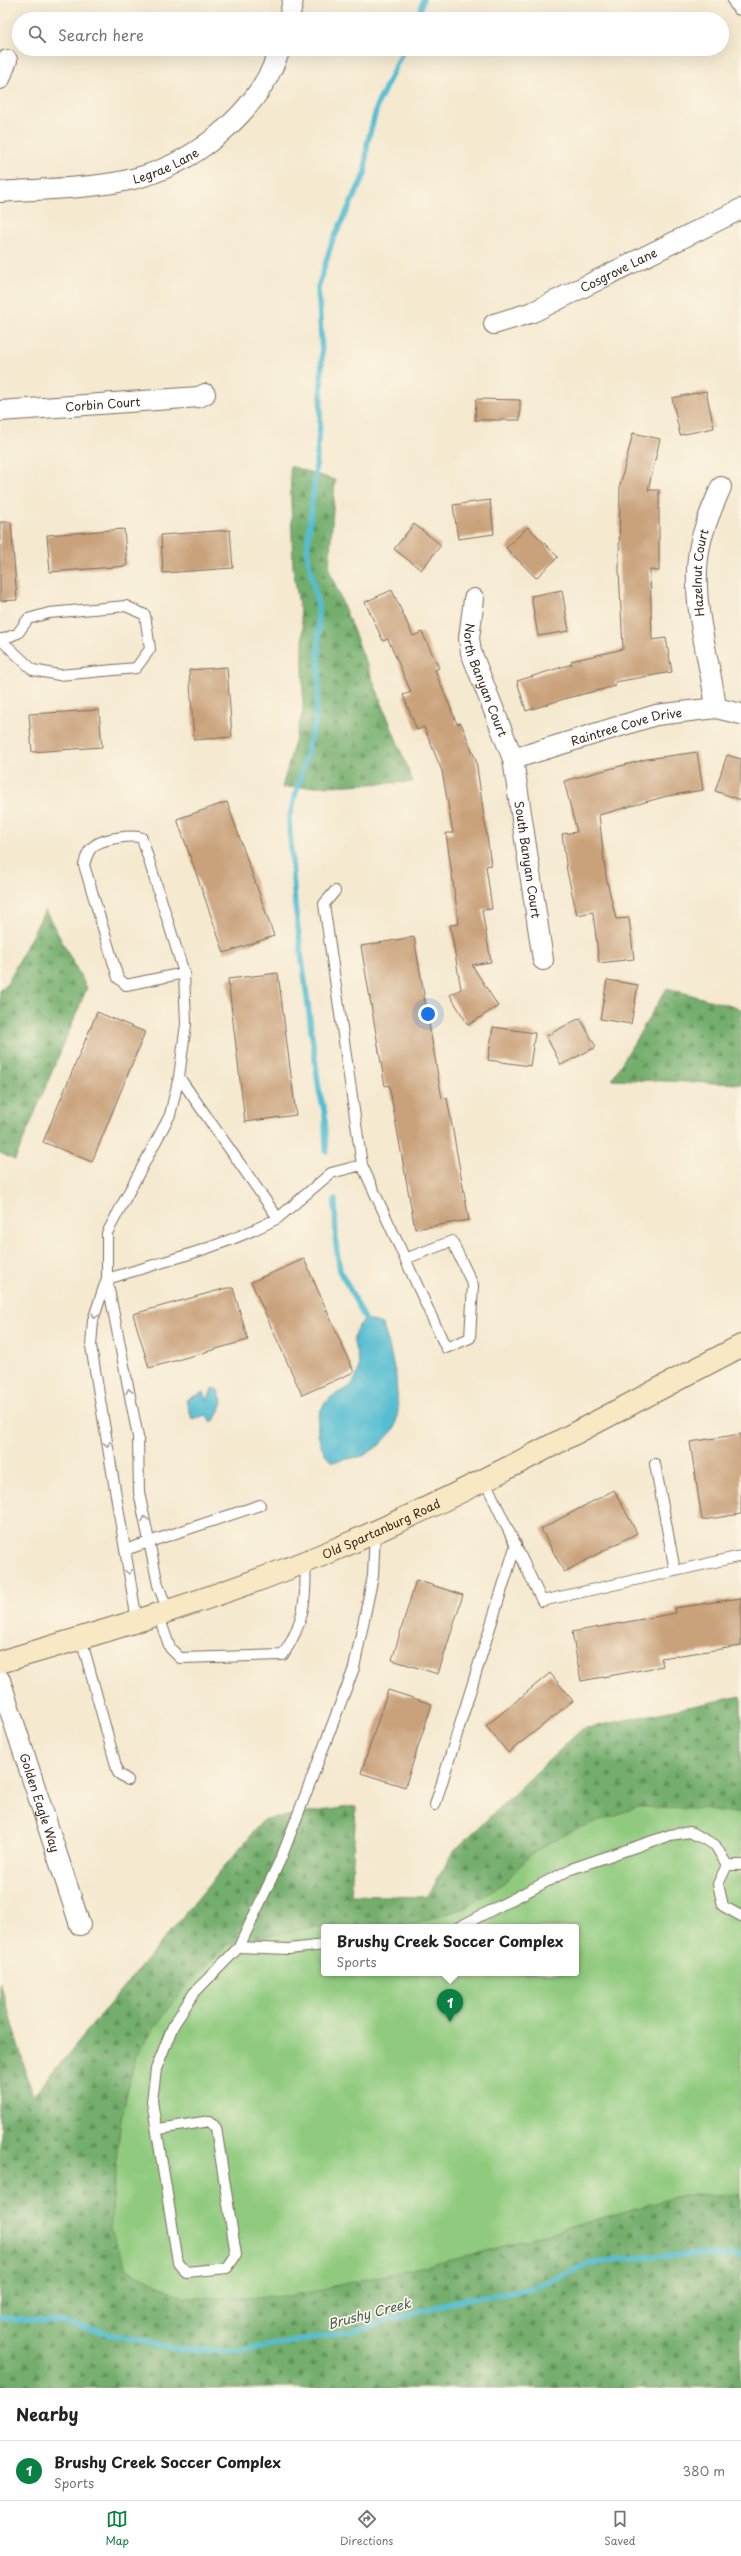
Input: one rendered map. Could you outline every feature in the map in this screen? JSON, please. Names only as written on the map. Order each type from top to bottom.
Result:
[{"type":"main road","name":"Old Spartanburg Road","points":[[0,1662],[163,1613],[305,1562],[376,1531],[484,1479],[741,1346]]},
{"type":"street","points":[[290,12],[293,0]]},
{"type":"street","points":[[738,0],[741,5]]},
{"type":"street","name":"Legrae Lane","points":[[0,192],[118,182],[145,175],[172,165],[199,149],[224,130],[245,108],[270,73],[277,56]]},
{"type":"street","points":[[0,79],[7,60]]},
{"type":"street","name":"Cosgrove Lane","points":[[494,324],[532,312],[741,209]]},
{"type":"street","name":"Corbin Court","points":[[0,411],[199,397],[205,394]]},
{"type":"street","name":"Hazelnut Court","points":[[716,708],[702,629],[697,586],[701,543],[721,487]]},
{"type":"street","name":"North Banyan Court","points":[[474,599],[469,638],[471,652],[513,759]]},
{"type":"street","name":"Raintree Cove Drive","points":[[513,759],[656,715],[716,708],[741,714]]},
{"type":"street","name":"South Banyan Court","points":[[513,759],[543,960]]},
{"type":"street","name":"Golden Eagle Way","points":[[0,1680],[80,1924]]},
{"type":"lane","points":[[126,606],[146,615],[150,650],[136,668],[59,676],[34,670],[1,640],[18,632],[28,619],[49,613],[126,606]]},
{"type":"lane","points":[[184,973],[126,985],[118,978],[84,865],[86,855],[95,845],[131,835],[142,838],[184,973],[186,1024],[179,1077],[170,1115],[107,1233],[107,1279],[138,1437],[139,1492],[170,1648],[180,1658],[282,1655],[299,1628],[307,1588],[305,1562]]},
{"type":"lane","points":[[335,891],[324,904],[362,1165],[405,1259],[446,1348],[470,1338],[473,1285],[452,1241],[405,1259]]},
{"type":"lane","points":[[179,1077],[278,1218]]},
{"type":"lane","points":[[107,1279],[216,1246],[248,1234],[278,1218],[331,1173],[362,1165]]},
{"type":"lane","points":[[107,1279],[93,1320],[90,1346],[137,1621]]},
{"type":"lane","points":[[655,1464],[675,1571]]},
{"type":"lane","points":[[484,1479],[542,1601],[741,1556]]},
{"type":"lane","points":[[125,1550],[150,1543],[260,1505]]},
{"type":"lane","points":[[159,2129],[210,2121],[216,2128],[236,2255],[227,2268],[186,2272],[178,2262],[159,2129],[152,2101],[156,2069],[173,2026],[194,1993],[239,1947],[282,1856],[354,1668],[373,1576],[376,1531]]},
{"type":"lane","points":[[435,1805],[516,1544]]},
{"type":"lane","points":[[81,1638],[118,1773],[128,1780]]},
{"type":"lane","points":[[466,1924],[571,1869],[670,1835],[690,1832],[715,1845],[727,1865]]},
{"type":"lane","points":[[727,1865],[741,1865]]},
{"type":"lane","points":[[727,1865],[718,1884],[723,1906],[741,1916]]},
{"type":"lane","points":[[239,1947],[288,1949],[321,1945]]},
{"type":"green space","points":[[290,466],[335,480],[329,569],[413,782],[282,788],[303,711],[303,630],[293,568]]},
{"type":"green space","points":[[45,910],[87,988],[15,1160],[0,1153],[0,990],[7,984]]},
{"type":"green space","points":[[667,988],[741,1009],[741,1084],[612,1079]]},
{"type":"green space","points":[[741,1696],[741,1814],[700,1808],[573,1830],[531,1854],[505,1882],[465,1908],[416,1924],[321,1924],[321,1927],[314,1927],[136,2055],[121,2119],[110,2230],[469,2256],[682,2195],[741,2194],[741,2388],[0,2388],[0,1982],[33,2096],[264,1819],[356,1806],[351,1895],[426,1897],[455,1850],[582,1729]]},
{"type":"green space","points":[[638,1807],[700,1808],[741,1814],[741,2194],[682,2195],[469,2256],[290,2296],[185,2298],[127,2269],[110,2230],[121,2119],[136,2055],[182,1990],[228,1944],[314,1927],[321,1927],[321,1976],[579,1976],[579,1924],[416,1924],[465,1908],[505,1882],[531,1854],[573,1830]]},
{"type":"water","points":[[366,1319],[382,1324],[388,1341],[396,1377],[398,1411],[395,1428],[380,1445],[363,1456],[332,1462],[322,1448],[319,1439],[318,1421],[324,1405],[330,1398],[350,1386],[356,1378],[359,1365],[354,1346],[355,1333]]},
{"type":"water","points":[[213,1388],[218,1390],[223,1403],[214,1421],[210,1421],[207,1415],[192,1419],[186,1400],[204,1392],[207,1400]]},
{"type":"building","points":[[706,391],[714,428],[680,435],[672,398]]},
{"type":"building","points":[[476,399],[520,400],[520,420],[475,420]]},
{"type":"building","points":[[633,433],[660,439],[648,490],[659,490],[659,571],[650,570],[652,640],[666,638],[672,672],[615,682],[616,686],[567,698],[526,711],[517,681],[572,664],[571,661],[623,649],[619,570],[620,485]]},
{"type":"building","points":[[490,500],[494,534],[458,539],[453,505]]},
{"type":"building","points":[[0,522],[11,522],[17,600],[0,601]]},
{"type":"building","points":[[414,524],[441,545],[421,570],[394,549]]},
{"type":"building","points":[[528,527],[558,557],[536,578],[506,548]]},
{"type":"building","points":[[124,529],[127,566],[50,572],[47,535]]},
{"type":"building","points":[[230,530],[233,568],[163,573],[161,535]]},
{"type":"building","points":[[392,590],[413,636],[422,632],[439,668],[435,670],[457,724],[461,723],[476,760],[491,865],[486,866],[492,909],[482,910],[491,962],[472,965],[498,1006],[468,1025],[450,995],[461,989],[450,925],[459,924],[446,833],[453,833],[442,771],[424,727],[417,730],[403,695],[411,692],[388,639],[383,641],[365,602]]},
{"type":"building","points":[[562,590],[569,631],[538,636],[531,596]]},
{"type":"building","points":[[227,667],[232,737],[194,740],[189,670]]},
{"type":"building","points":[[99,710],[102,747],[32,752],[29,714]]},
{"type":"building","points":[[697,752],[703,790],[667,796],[599,815],[606,877],[616,919],[629,918],[634,959],[599,963],[593,912],[577,915],[567,871],[562,834],[577,832],[564,781],[647,759]]},
{"type":"building","points":[[727,755],[741,759],[741,800],[715,791]]},
{"type":"building","points":[[227,802],[274,936],[224,953],[177,819]]},
{"type":"building","points":[[414,937],[442,1099],[447,1098],[469,1220],[415,1229],[389,1085],[385,1086],[361,946]]},
{"type":"building","points":[[278,973],[296,1115],[245,1122],[228,979]]},
{"type":"building","points":[[607,980],[638,985],[631,1024],[600,1019]]},
{"type":"building","points":[[97,1012],[145,1032],[92,1162],[43,1142]]},
{"type":"building","points":[[580,1018],[596,1047],[561,1065],[546,1036]]},
{"type":"building","points":[[493,1027],[535,1033],[530,1066],[488,1060]]},
{"type":"building","points":[[304,1259],[354,1372],[302,1395],[251,1282]]},
{"type":"building","points":[[227,1288],[233,1288],[248,1340],[149,1368],[133,1314]]},
{"type":"building","points":[[741,1434],[741,1514],[702,1520],[690,1442]]},
{"type":"building","points":[[614,1490],[637,1533],[564,1572],[541,1529]]},
{"type":"building","points":[[416,1580],[463,1595],[438,1674],[392,1660]]},
{"type":"building","points":[[741,1598],[741,1646],[661,1658],[663,1666],[581,1681],[572,1632],[676,1613],[675,1608]]},
{"type":"building","points":[[550,1673],[573,1701],[508,1753],[486,1726]]},
{"type":"building","points":[[388,1690],[432,1704],[405,1787],[361,1773]]},
{"type":"waterway","points":[[420,12],[423,0]]},
{"type":"waterway","points":[[326,1151],[325,1114],[319,1090],[295,905],[289,819],[315,722],[319,679],[318,607],[307,552],[320,425],[322,352],[318,288],[332,242],[365,174],[367,144],[378,103],[401,56]]},
{"type":"waterway","points":[[335,1200],[336,1244],[340,1270],[368,1325]]},
{"type":"waterway","name":"Brushy Creek","points":[[0,2317],[65,2323],[176,2349],[236,2352],[353,2331],[456,2301],[530,2289],[589,2264],[621,2259],[701,2254],[741,2256]]},
{"type":"place","name":"Brushy Creek Soccer Complex","points":[[450,2022]]}]
